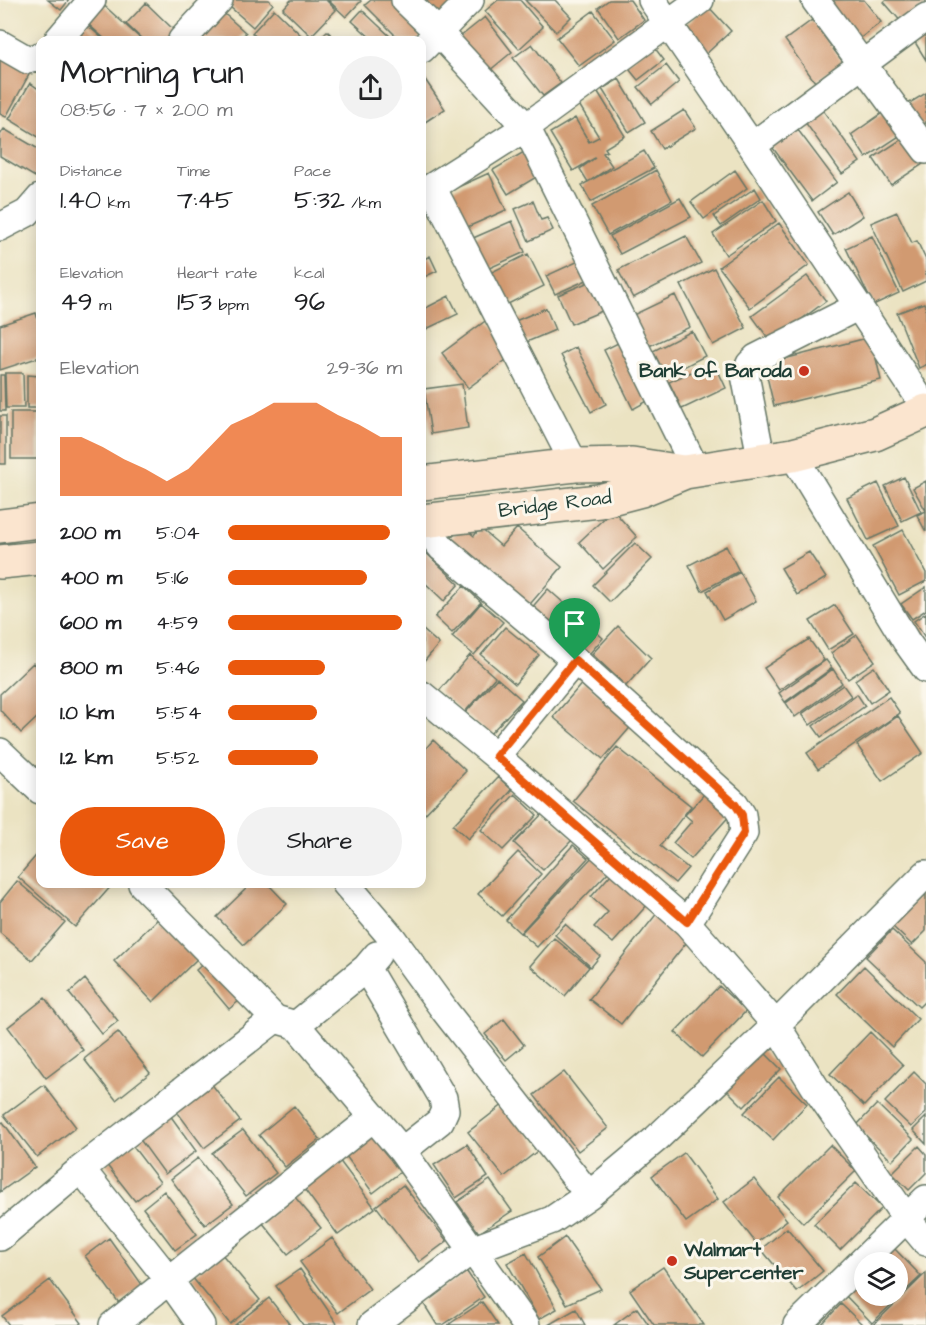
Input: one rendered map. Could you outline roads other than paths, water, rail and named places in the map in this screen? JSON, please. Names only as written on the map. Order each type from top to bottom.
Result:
[{"type":"street","points":[[61,36],[92,0]]},
{"type":"street","points":[[186,36],[219,0]]},
{"type":"street","points":[[405,0],[430,40],[526,127],[691,471]]},
{"type":"street","points":[[430,40],[470,0]]},
{"type":"street","points":[[652,0],[753,146],[926,409]]},
{"type":"street","points":[[575,465],[427,190],[526,127],[700,0]]},
{"type":"street","points":[[815,0],[926,150]]},
{"type":"street","points":[[753,146],[926,17]]},
{"type":"street","points":[[0,44],[28,60],[36,57]]},
{"type":"street","points":[[0,227],[36,213]]},
{"type":"street","points":[[859,306],[756,358],[745,375],[777,458],[926,669]]},
{"type":"street","name":"Bridge Road","points":[[426,522],[599,501],[641,490],[691,471],[777,458],[875,434],[926,409]]},
{"type":"street","name":"Bridge Road","points":[[426,483],[575,465],[632,464],[691,471]]},
{"type":"street","points":[[0,526],[36,522]]},
{"type":"street","points":[[426,527],[442,548],[575,660],[735,804],[742,815],[744,833],[687,922]]},
{"type":"street","points":[[0,562],[36,558]]},
{"type":"street","points":[[496,756],[575,660]]},
{"type":"street","points":[[426,698],[687,922],[776,1025],[815,1087],[906,1218],[926,1242]]},
{"type":"street","points":[[0,752],[36,785]]},
{"type":"street","points":[[372,1325],[472,1250],[552,1220],[589,1195],[656,1139],[776,1025],[926,874]]},
{"type":"street","points":[[146,888],[286,1022],[374,1117],[402,1150],[526,1325]]},
{"type":"street","points":[[349,888],[392,938],[445,1011],[589,1195]]},
{"type":"street","points":[[0,1237],[81,1169],[286,1022],[366,968],[392,938]]},
{"type":"street","points":[[366,968],[443,1098],[446,1110],[440,1121],[402,1150]]},
{"type":"street","points":[[113,1325],[374,1117]]},
{"type":"street","points":[[81,1169],[169,1280],[201,1325]]},
{"type":"street","points":[[797,1325],[926,1199]]},
{"type":"place","name":"Bank of Baroda","points":[[804,371]]},
{"type":"place","name":"Walmart Supercenter","points":[[672,1261]]}]
